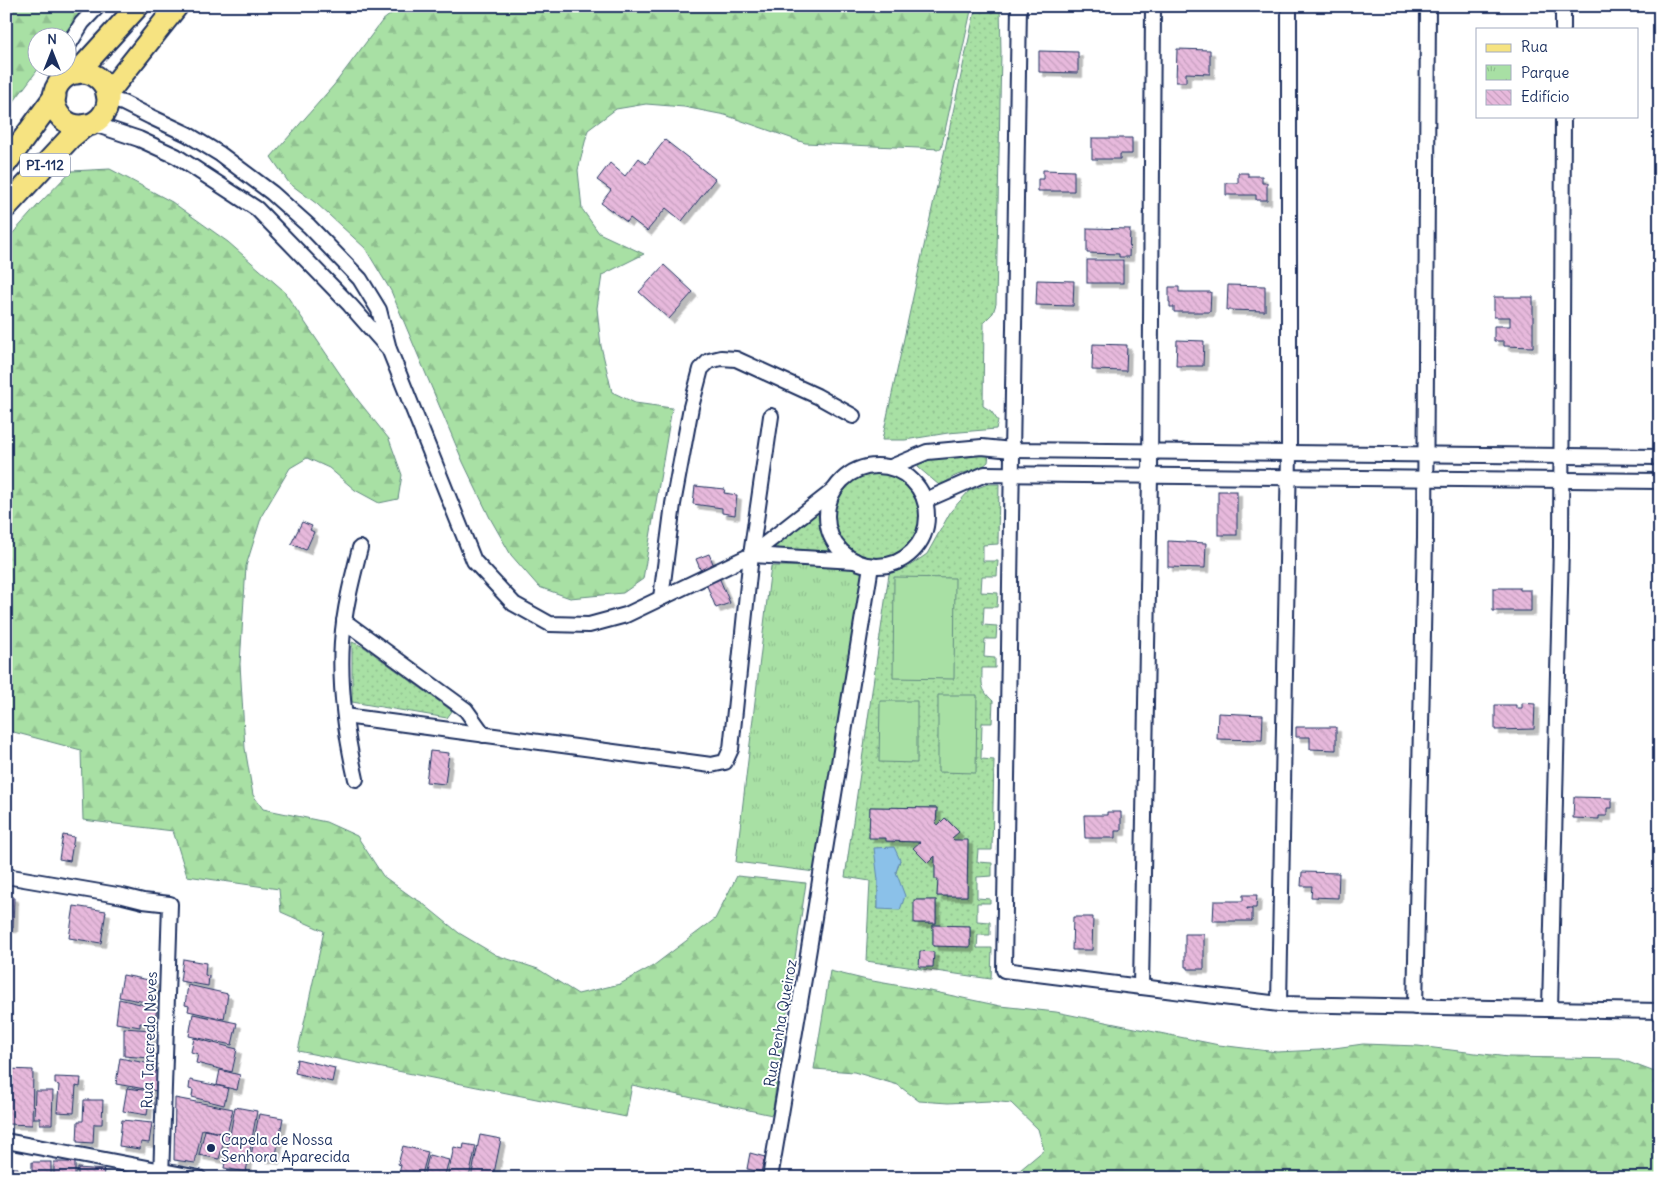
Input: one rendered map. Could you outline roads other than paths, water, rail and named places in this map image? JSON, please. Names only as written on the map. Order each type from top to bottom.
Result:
[{"type":"main road","name":"PI-112","points":[[78,70],[138,6]]},
{"type":"main road","name":"PI-112","points":[[6,207],[70,138],[102,115],[108,97],[177,6]]},
{"type":"main road","points":[[78,74],[88,73],[97,78],[102,82],[108,97]]},
{"type":"main road","name":"PI-112","points":[[6,163],[55,96],[61,82],[68,78]]},
{"type":"main road","points":[[55,96],[55,106],[64,119],[74,124],[88,124]]},
{"type":"street","points":[[78,30],[98,6]]},
{"type":"street","points":[[1019,6],[1004,970],[1280,1004],[1660,1012]]},
{"type":"street","points":[[1141,987],[1151,452],[1153,6]]},
{"type":"street","points":[[1280,1004],[1290,453],[1289,6]]},
{"type":"street","points":[[1415,1007],[1425,479],[1428,6]]},
{"type":"street","points":[[1563,6],[1563,28]]},
{"type":"street","points":[[108,97],[187,134],[220,154],[272,193],[309,226],[360,279],[379,310],[389,349],[474,561],[514,604],[550,624],[589,625],[626,614],[660,598],[751,555],[834,490]]},
{"type":"street","points":[[1550,1009],[1560,547],[1562,118]]},
{"type":"street","points":[[88,124],[139,139],[176,156],[257,209],[350,305],[389,349]]},
{"type":"street","points":[[660,598],[673,504],[691,407],[701,370],[709,361],[720,358],[736,359],[817,396],[852,416]]},
{"type":"street","points":[[345,716],[711,765],[725,762],[731,749],[751,555],[771,416]]},
{"type":"street","points":[[891,467],[927,452],[982,448],[1151,452],[1660,457]]},
{"type":"street","points":[[751,555],[855,561],[871,566],[886,566],[900,561],[912,553],[921,542],[928,522],[926,500],[918,485],[906,474],[891,467],[874,465],[858,469],[844,477],[834,490],[827,505],[829,530],[841,552],[855,561]]},
{"type":"street","points":[[926,500],[985,474],[1660,481]]},
{"type":"street","points":[[356,779],[348,744],[341,676],[341,643],[344,620],[360,548]]},
{"type":"street","name":"Rua Penha Queiroz","points":[[770,1178],[822,873],[871,566]]},
{"type":"street","points":[[344,620],[466,710],[484,734]]},
{"type":"street","name":"Rua Tancredo Neves","points":[[6,876],[170,904],[161,1174]]},
{"type":"street","points":[[6,1141],[161,1174],[199,1178]]},
{"type":"water","points":[[894,847],[900,860],[896,872],[905,896],[900,910],[878,909],[878,880],[874,848]]},
{"type":"place","name":"Capela de Nossa Senhora Aparecida","points":[[211,1148]]}]
